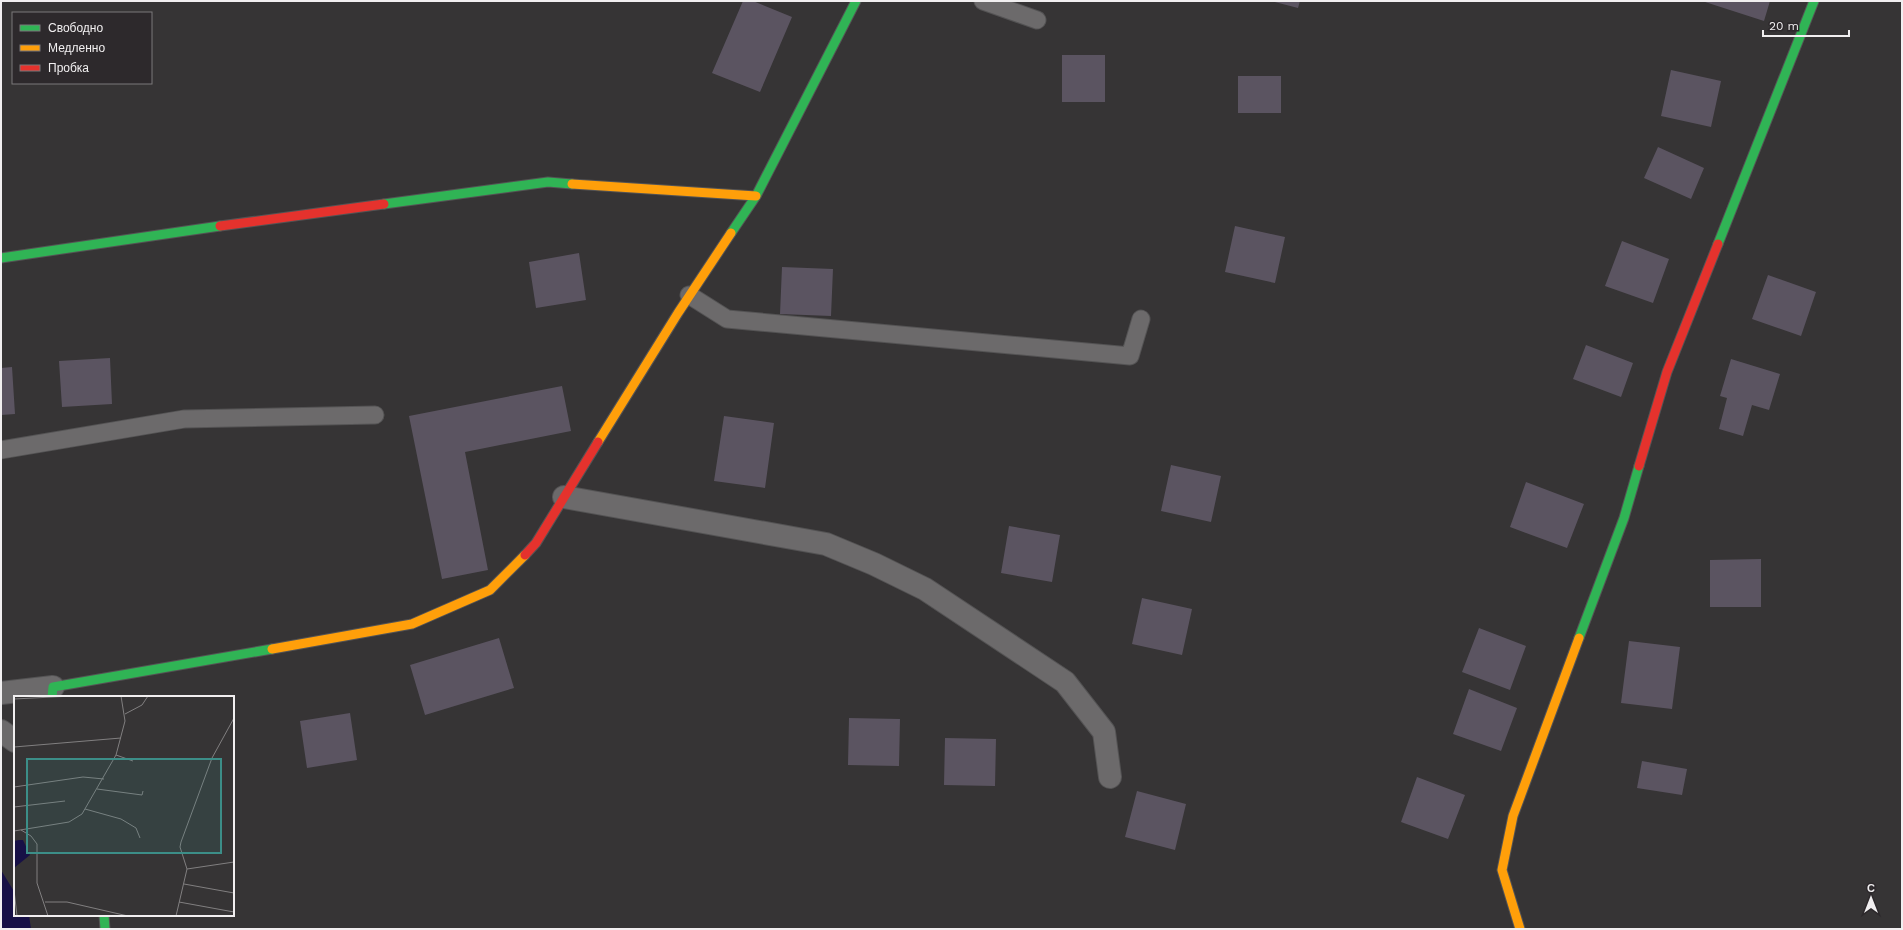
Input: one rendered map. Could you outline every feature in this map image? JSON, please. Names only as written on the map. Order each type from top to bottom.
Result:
[{"type":"street","points":[[1,693],[53,692],[412,624],[490,590],[536,543],[689,295],[756,196],[856,1]]},
{"type":"street","points":[[1520,929],[1502,870],[1513,816],[1624,518],[1666,372],[1814,1]]},
{"type":"street","points":[[1,258],[220,226],[548,182],[756,196]]},
{"type":"street","points":[[564,497],[826,544],[874,564],[926,589],[1065,682],[1104,732],[1110,777]]},
{"type":"street","points":[[1,731],[14,740]]},
{"type":"street","points":[[104,916],[105,929]]},
{"type":"lane","points":[[983,1],[1037,20]]},
{"type":"lane","points":[[689,295],[728,319],[1130,356],[1140,319]]},
{"type":"lane","points":[[1,450],[184,419],[375,415]]},
{"type":"shaded area","points":[[1,870],[14,891],[14,916],[29,916],[31,929],[1,929]]},
{"type":"building","points":[[743,1],[753,1],[792,17],[760,92],[712,73]]},
{"type":"building","points":[[1271,1],[1300,1],[1298,8]]},
{"type":"building","points":[[1702,1],[1770,1],[1764,21]]},
{"type":"building","points":[[1062,55],[1105,55],[1105,102],[1062,102]]},
{"type":"building","points":[[1671,70],[1721,81],[1711,127],[1661,116]]},
{"type":"building","points":[[1238,76],[1281,76],[1281,113],[1238,113]]},
{"type":"building","points":[[1658,147],[1704,168],[1691,199],[1644,178]]},
{"type":"building","points":[[1235,226],[1285,237],[1275,283],[1225,272]]},
{"type":"building","points":[[1622,241],[1669,259],[1653,303],[1605,286]]},
{"type":"building","points":[[579,253],[586,300],[536,308],[529,262]]},
{"type":"building","points":[[782,267],[833,269],[831,316],[780,314]]},
{"type":"building","points":[[1768,275],[1816,292],[1801,336],[1752,319]]},
{"type":"building","points":[[1586,345],[1633,363],[1621,397],[1573,379]]},
{"type":"building","points":[[110,358],[112,404],[62,407],[59,361]]},
{"type":"building","points":[[1731,359],[1780,374],[1769,410],[1752,405],[1743,436],[1719,429],[1727,398],[1720,396]]},
{"type":"building","points":[[12,367],[15,414],[1,415],[1,368]]},
{"type":"building","points":[[562,386],[571,431],[465,452],[488,570],[442,579],[409,416]]},
{"type":"building","points":[[724,416],[774,423],[765,488],[714,481]]},
{"type":"building","points":[[1171,465],[1221,476],[1211,522],[1161,511]]},
{"type":"building","points":[[1526,482],[1584,504],[1567,548],[1510,527]]},
{"type":"building","points":[[1009,526],[1060,535],[1052,582],[1001,573]]},
{"type":"building","points":[[1761,559],[1761,607],[1710,607],[1710,560]]},
{"type":"building","points":[[1142,598],[1192,609],[1182,655],[1132,644]]},
{"type":"building","points":[[1479,628],[1526,646],[1510,690],[1462,672]]},
{"type":"building","points":[[499,638],[514,688],[425,715],[410,665]]},
{"type":"building","points":[[1629,641],[1680,647],[1672,709],[1621,703]]},
{"type":"building","points":[[1469,689],[1517,708],[1501,751],[1453,734]]},
{"type":"building","points":[[350,713],[357,760],[307,768],[300,721]]},
{"type":"building","points":[[849,718],[900,719],[899,766],[848,765]]},
{"type":"building","points":[[945,738],[996,739],[995,786],[944,785]]},
{"type":"building","points":[[1642,761],[1687,769],[1682,795],[1637,788]]},
{"type":"building","points":[[1417,777],[1465,795],[1448,839],[1401,822]]},
{"type":"building","points":[[1137,791],[1186,804],[1175,850],[1125,837]]},
{"type":"traffic: fast","points":[[731,233],[756,196],[856,1]]},
{"type":"traffic: fast","points":[[1718,244],[1814,1]]},
{"type":"traffic: fast","points":[[384,204],[548,182],[572,184]]},
{"type":"traffic: fast","points":[[1,258],[220,226]]},
{"type":"traffic: fast","points":[[1579,638],[1624,518],[1639,466]]},
{"type":"traffic: fast","points":[[52,696],[53,687],[272,649]]},
{"type":"traffic: fast","points":[[104,916],[105,929]]},
{"type":"traffic: slow","points":[[572,184],[756,196]]},
{"type":"traffic: slow","points":[[598,442],[678,313],[731,233]]},
{"type":"traffic: slow","points":[[272,649],[412,624],[490,590],[525,555]]},
{"type":"traffic: slow","points":[[1520,929],[1502,870],[1513,816],[1579,638]]},
{"type":"traffic: jam","points":[[220,226],[384,204]]},
{"type":"traffic: jam","points":[[1639,466],[1667,372],[1718,244]]},
{"type":"traffic: jam","points":[[525,555],[536,543],[598,442]]}]
